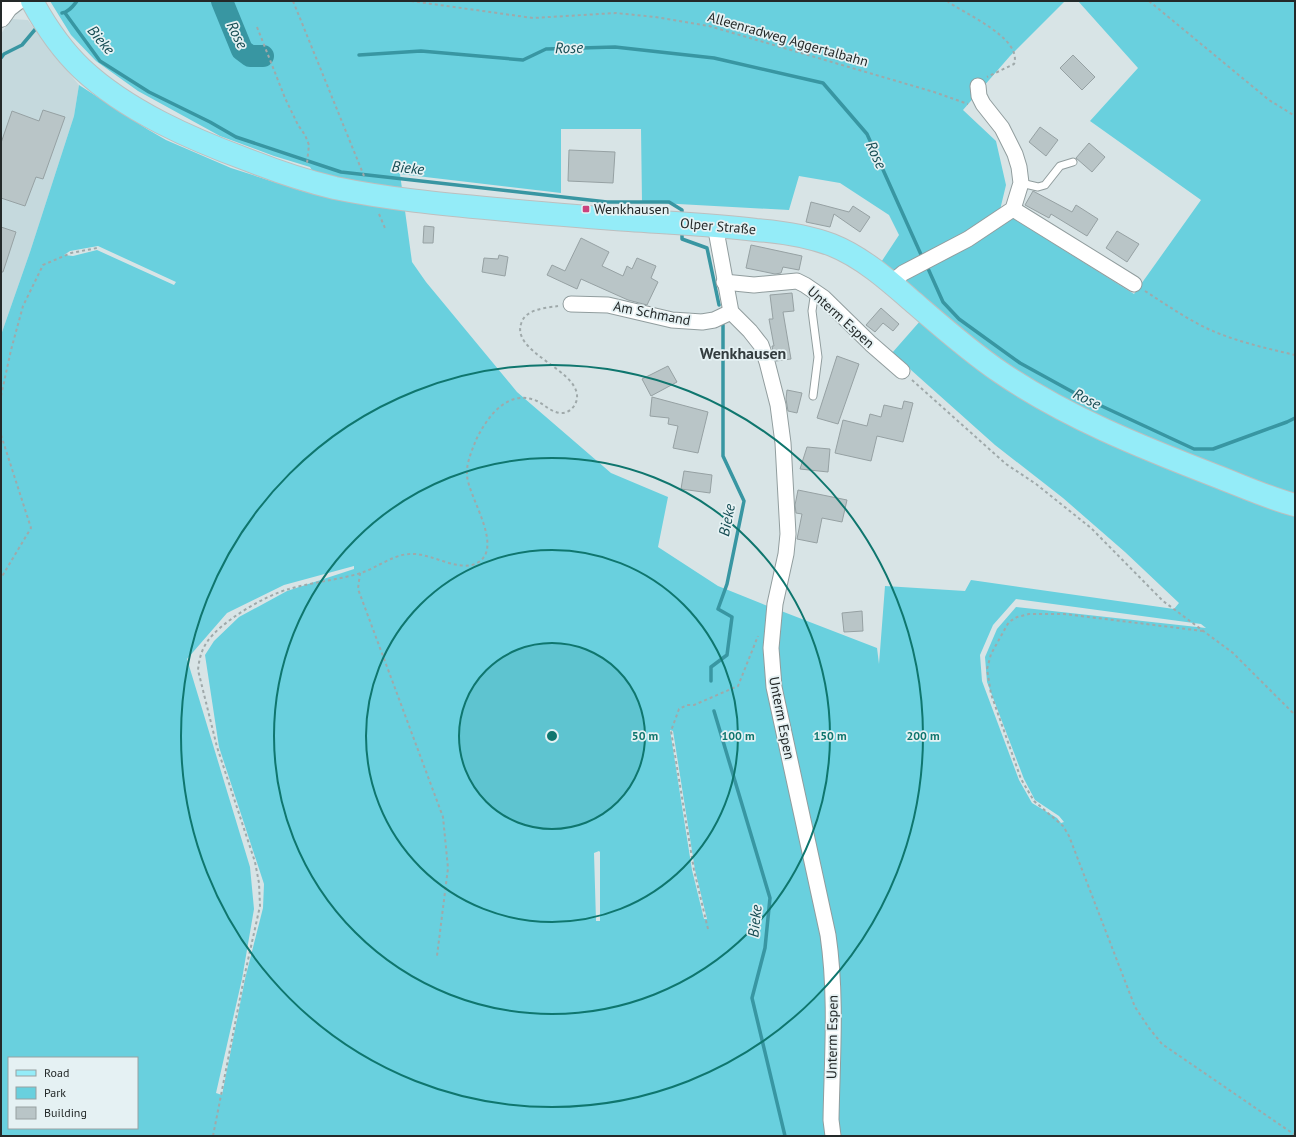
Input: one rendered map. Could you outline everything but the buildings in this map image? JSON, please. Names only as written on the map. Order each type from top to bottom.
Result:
[{"type":"main road","name":"Olper Straße","points":[[32,1],[63,48],[81,68],[104,87],[130,104],[204,144],[305,180],[361,192],[436,203],[583,217],[705,224],[773,232],[802,237],[832,245],[859,259],[891,283],[962,344],[1001,372],[1046,401],[1099,428],[1161,455],[1295,505]]},
{"type":"street","points":[[1,18],[8,8],[17,1]]},
{"type":"street","points":[[891,283],[903,273],[979,233],[1013,209],[1021,183],[1016,154],[1002,128],[988,111],[980,96],[978,86]]},
{"type":"street","points":[[1013,209],[1134,284]]},
{"type":"street","points":[[705,224],[724,282],[731,312]]},
{"type":"street","name":"Unterm Espen","points":[[724,282],[754,285],[797,281],[815,290],[842,314],[871,344],[902,371]]},
{"type":"street","name":"Am Schmand","points":[[571,304],[608,305],[672,320],[698,322],[714,320],[731,312]]},
{"type":"street","name":"Unterm Espen","points":[[731,312],[750,330],[760,345],[767,362],[778,405],[783,442],[788,534],[786,554],[774,604],[771,648],[774,687],[828,935],[832,960],[831,1120],[833,1136]]},
{"type":"lane","points":[[1021,183],[1038,187],[1045,185],[1060,166],[1073,162]]},
{"type":"lane","points":[[813,396],[818,357],[812,311],[815,290]]},
{"type":"path","points":[[293,1],[349,140]]},
{"type":"path","name":"Alleenradweg Aggertalbahn","points":[[411,1],[532,18],[616,12],[709,26],[926,90],[988,111]]},
{"type":"path","points":[[947,1],[993,29],[1009,44],[1013,50],[1015,60],[1014,64],[980,81],[978,86]]},
{"type":"path","points":[[1149,1],[1269,100],[1295,116]]},
{"type":"path","points":[[257,27],[284,98],[309,145],[307,165]]},
{"type":"path","points":[[1,396],[23,306],[43,266],[71,253],[97,248]]},
{"type":"path","points":[[1134,284],[1183,315],[1207,328],[1256,346],[1295,355]]},
{"type":"path","points":[[213,1136],[244,978],[260,906],[259,883],[255,862],[217,746],[198,670],[199,658],[207,642],[219,629],[236,616],[265,599],[288,589],[360,573],[409,554],[433,557],[457,565],[472,565],[479,562],[488,548],[484,523],[469,487],[467,474],[468,464],[474,446],[484,424],[494,412],[517,398],[528,398],[538,401],[554,412],[562,414],[571,410],[576,404],[578,396],[571,381],[533,352],[520,334],[522,319],[529,313],[539,309],[571,304]]},
{"type":"path","points":[[902,371],[1006,464],[1036,484],[1091,528],[1164,601],[1234,653],[1295,715]]},
{"type":"path","points":[[1,435],[30,528],[1,578]]},
{"type":"path","points":[[360,573],[358,589],[443,817],[448,868],[437,956]]},
{"type":"path","points":[[1203,631],[1064,614],[1029,614],[1017,617],[1009,622],[991,654],[987,669],[991,694],[1021,779],[1034,801],[1063,826],[1069,836],[1135,1007],[1149,1028],[1162,1044],[1295,1135]]},
{"type":"path","points":[[708,929],[694,870],[671,731],[679,709],[687,705],[694,705],[738,686],[759,631]]},
{"type":"shaded area","points":[[11,19],[28,20],[52,53],[79,85],[74,116],[30,252],[1,335],[1,34]]},
{"type":"green space","points":[[50,1],[1065,1],[1010,56],[963,110],[996,141],[1006,185],[1000,210],[1134,294],[1201,200],[1090,121],[1138,68],[1078,1],[1295,1],[1295,1136],[837,1136],[838,988],[773,642],[776,609],[877,648],[879,664],[885,586],[965,591],[971,580],[1174,609],[1179,603],[1125,552],[1063,498],[995,445],[892,353],[921,320],[870,279],[899,235],[889,215],[840,183],[799,176],[789,210],[642,202],[641,129],[561,129],[561,193],[400,174],[412,262],[426,282],[517,392],[611,473],[668,497],[658,547],[718,586],[770,607],[765,639],[825,934],[831,1136],[1,1136],[1,335],[30,252],[74,116],[79,85],[166,140],[231,168],[302,191],[329,198],[310,167],[274,156],[220,136],[138,91],[96,61],[71,35]],"holes":[[[98,246],[176,282],[174,285],[97,250],[73,256],[64,255],[70,251]],[[354,566],[354,569],[287,591],[239,617],[214,641],[205,655],[219,747],[264,884],[263,908],[245,979],[222,1095],[216,1093],[242,979],[254,909],[250,867],[187,659],[227,613],[284,585]],[[1016,599],[1201,624],[1206,628],[1016,607],[997,629],[985,657],[987,682],[1024,779],[1035,800],[1059,816],[1064,822],[1061,823],[1057,818],[1032,803],[1019,780],[982,681],[980,655],[993,625]],[[670,730],[673,731],[695,870],[707,919],[704,919],[692,870]],[[600,852],[600,921],[596,921],[594,853]]]},
{"type":"waterway","points":[[62,13],[69,10],[77,1]]},
{"type":"waterway","name":"Rose","points":[[222,1],[242,50],[250,56],[263,56]]},
{"type":"waterway","name":"Bieke","points":[[65,13],[100,61],[149,92],[210,122],[236,137],[341,172],[607,202],[669,202],[682,210],[682,216]]},
{"type":"waterway","points":[[1,58],[4,54],[22,45],[38,26]]},
{"type":"waterway","name":"Rose","points":[[359,55],[421,51],[523,60],[546,49],[615,47],[714,58],[823,83],[867,134],[923,259]]},
{"type":"waterway","name":"Bieke","points":[[682,230],[682,239],[707,248],[719,305]]},
{"type":"waterway","name":"Rose","points":[[926,264],[943,302],[959,319],[1020,363],[1080,396],[1194,449],[1213,449],[1295,418]]},
{"type":"waterway","name":"Bieke","points":[[711,681],[711,667],[727,655],[732,617],[718,609],[727,584],[744,501],[723,456],[723,325]]},
{"type":"waterway","name":"Bieke","points":[[714,711],[770,898],[765,948],[752,998],[785,1136]]},
{"type":"place","name":"Wenkhausen","points":[[586,209]]},
{"type":"district","name":"Wenkhausen","points":[[743,353]]}]
